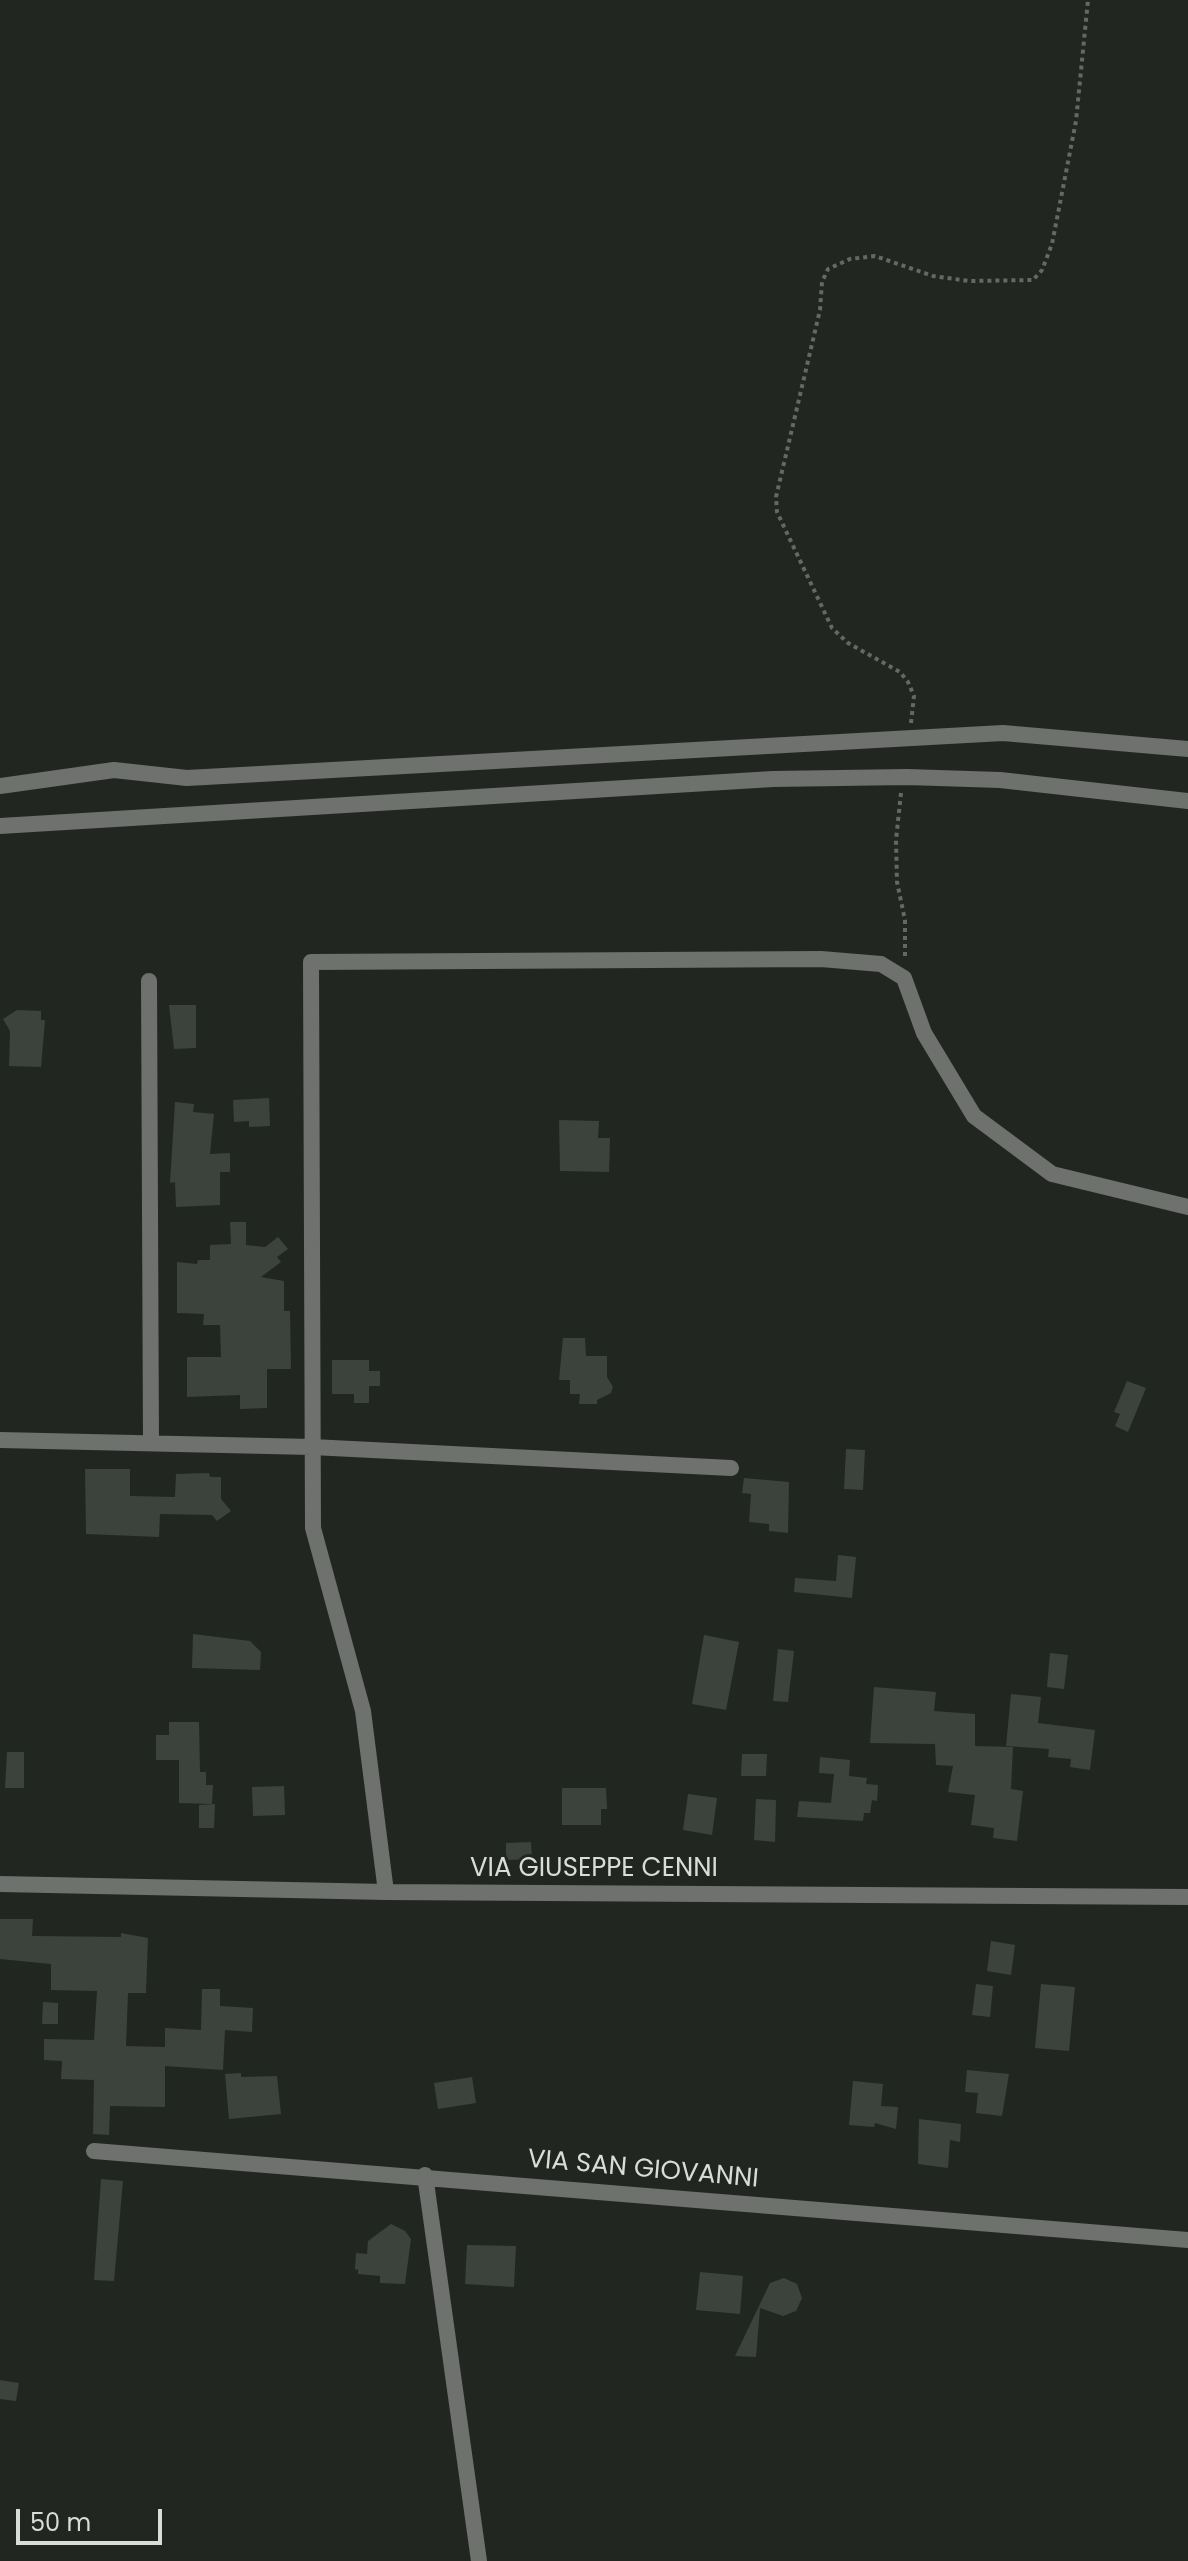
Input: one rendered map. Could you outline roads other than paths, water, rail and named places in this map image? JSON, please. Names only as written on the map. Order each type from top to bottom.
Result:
[{"type":"street","points":[[0,786],[114,770],[187,778],[1003,733],[1188,749]]},
{"type":"street","points":[[0,826],[773,779],[907,777],[1000,780],[1186,800]]},
{"type":"street","points":[[386,1892],[363,1711],[313,1528],[314,1088],[311,962],[821,959],[881,964],[904,978],[924,1033],[974,1116],[1052,1174],[1188,1207]]},
{"type":"street","points":[[149,981],[151,1443]]},
{"type":"street","points":[[0,1440],[312,1447],[731,1468]]},
{"type":"street","name":"VIA GIUSEPPE CENNI","points":[[0,1884],[386,1892],[1188,1897]]},
{"type":"street","name":"VIA SAN GIOVANNI","points":[[94,2151],[425,2175],[1188,2240]]},
{"type":"street","points":[[425,2175],[479,2561]]}]
